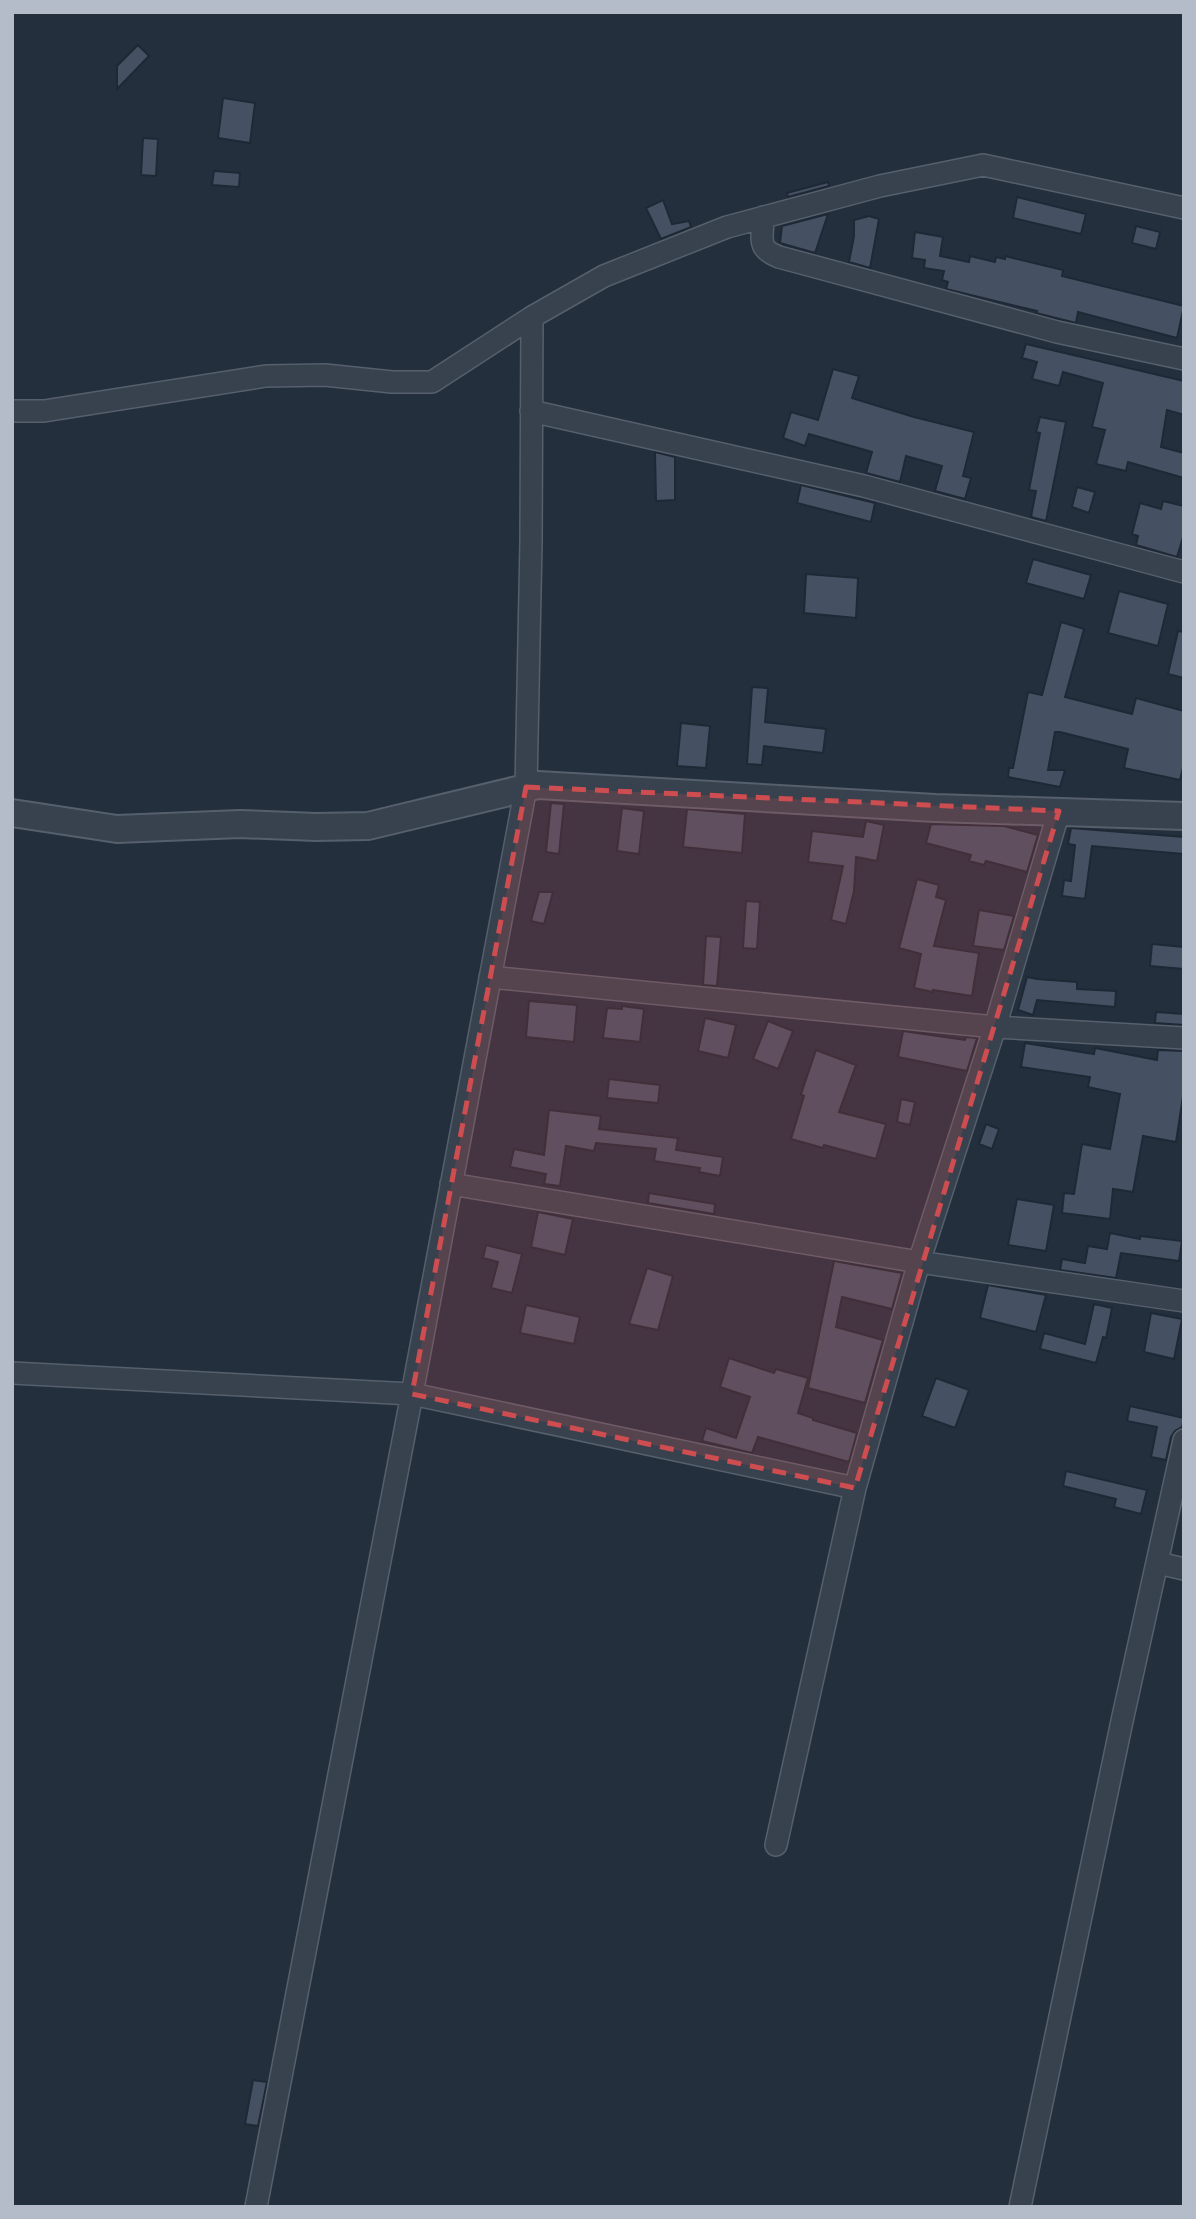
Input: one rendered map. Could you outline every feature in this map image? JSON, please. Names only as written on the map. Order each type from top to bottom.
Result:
[{"type":"street","points":[[12,411],[44,411],[266,376],[325,375],[392,382],[432,382],[532,317],[604,276],[727,227],[880,186],[983,165],[1184,208]]},
{"type":"street","points":[[763,217],[763,247],[767,252],[779,257],[1058,332],[1184,359]]},
{"type":"street","points":[[256,2207],[526,787],[532,317]]},
{"type":"street","points":[[531,411],[864,485],[1184,572]]},
{"type":"street","points":[[12,813],[117,830],[240,824],[368,826],[538,785],[934,808],[1184,816]]},
{"type":"street","points":[[776,1845],[855,1488],[919,1262],[995,1027],[1059,811]]},
{"type":"street","points":[[490,977],[995,1027],[1184,1038]]},
{"type":"street","points":[[451,1184],[919,1262],[1184,1301]]},
{"type":"street","points":[[12,1373],[412,1394],[855,1488]]},
{"type":"street","points":[[1020,2207],[1184,1440]]},
{"type":"street","points":[[1158,1563],[1184,1569]]},
{"type":"highlighted area","points":[[526,787],[1059,811],[855,1488],[412,1394]]},
{"type":"building","points":[[138,45],[149,56],[117,89],[117,66]]},
{"type":"building","points":[[223,98],[255,103],[250,143],[218,138]]},
{"type":"building","points":[[143,138],[158,139],[156,176],[141,175]]},
{"type":"building","points":[[214,171],[240,173],[239,187],[212,185]]},
{"type":"building","points":[[828,182],[829,186],[788,197],[787,193]]},
{"type":"building","points":[[1017,197],[1086,214],[1081,234],[1013,218]]},
{"type":"building","points":[[663,200],[672,224],[689,221],[691,227],[661,239],[646,208]]},
{"type":"building","points":[[828,214],[815,253],[780,243],[782,226]]},
{"type":"building","points":[[869,216],[879,219],[870,268],[849,262],[854,220]]},
{"type":"building","points":[[1136,226],[1160,232],[1156,249],[1132,243]]},
{"type":"building","points":[[915,232],[943,237],[940,256],[969,262],[970,256],[995,262],[996,257],[1005,259],[1005,256],[1063,270],[1062,276],[1184,306],[1177,338],[1078,312],[1076,323],[946,289],[948,282],[942,280],[944,271],[924,268],[925,260],[912,258]]},
{"type":"building","points":[[1026,344],[1184,381],[1184,415],[1167,410],[1161,447],[1184,453],[1184,478],[1128,462],[1126,471],[1096,464],[1105,430],[1092,427],[1103,383],[1063,372],[1059,386],[1032,379],[1037,362],[1022,358]]},
{"type":"building","points":[[833,369],[859,376],[852,398],[974,432],[963,476],[971,478],[965,499],[935,491],[942,466],[906,456],[900,482],[866,473],[872,452],[809,434],[805,446],[783,438],[791,412],[818,420]]},
{"type":"building","points":[[1040,417],[1066,422],[1046,521],[1031,517],[1036,491],[1029,490],[1040,433],[1036,432]]},
{"type":"building","points":[[655,452],[675,457],[675,500],[656,501]]},
{"type":"building","points":[[801,485],[875,503],[871,522],[797,503]]},
{"type":"building","points":[[1077,487],[1095,492],[1089,513],[1072,507]]},
{"type":"building","points":[[1163,501],[1184,506],[1184,534],[1177,557],[1136,545],[1138,536],[1132,534],[1140,503],[1161,509]]},
{"type":"building","points":[[1033,559],[1091,575],[1084,599],[1026,583]]},
{"type":"building","points":[[806,574],[858,578],[856,618],[804,613]]},
{"type":"building","points":[[1119,591],[1168,604],[1158,646],[1108,633]]},
{"type":"building","points":[[1061,622],[1084,629],[1065,697],[1132,714],[1136,698],[1184,711],[1184,764],[1180,780],[1124,768],[1128,749],[1060,732],[1055,732],[1048,770],[1065,770],[1060,787],[1008,777],[1009,768],[1013,768],[1028,692],[1042,695]]},
{"type":"building","points":[[1178,631],[1184,632],[1184,678],[1168,674]]},
{"type":"building","points":[[752,687],[768,688],[765,722],[826,729],[823,753],[764,746],[762,765],[747,764]]},
{"type":"building","points":[[681,723],[710,726],[706,768],[677,766]]},
{"type":"building","points":[[551,803],[564,804],[559,854],[546,852]]},
{"type":"building","points":[[622,808],[644,811],[639,854],[617,851]]},
{"type":"building","points":[[687,809],[745,814],[742,853],[683,847]]},
{"type":"building","points":[[866,821],[884,825],[877,861],[856,857],[854,891],[846,924],[831,920],[843,866],[808,862],[812,831],[863,837]]},
{"type":"building","points":[[931,824],[1004,826],[1038,835],[1027,872],[986,861],[984,865],[969,861],[971,855],[926,843]]},
{"type":"building","points":[[1071,828],[1184,837],[1184,854],[1092,846],[1085,899],[1062,896],[1064,880],[1071,881],[1075,845],[1068,844]]},
{"type":"building","points":[[917,879],[939,885],[936,897],[946,900],[934,946],[979,953],[972,996],[914,988],[921,954],[899,948]]},
{"type":"building","points":[[539,892],[553,892],[544,924],[531,921]]},
{"type":"building","points":[[746,901],[760,902],[757,949],[743,948]]},
{"type":"building","points":[[979,910],[1014,916],[1004,950],[973,946]]},
{"type":"building","points":[[706,936],[721,937],[717,986],[703,985]]},
{"type":"building","points":[[1152,944],[1184,947],[1184,969],[1150,966]]},
{"type":"building","points":[[1027,977],[1077,982],[1077,989],[1116,991],[1115,1007],[1037,1000],[1033,1015],[1018,1010]]},
{"type":"building","points":[[529,1001],[577,1005],[574,1042],[526,1037]]},
{"type":"building","points":[[622,1006],[644,1009],[640,1042],[603,1038],[607,1008],[622,1009]]},
{"type":"building","points":[[1156,1012],[1184,1014],[1184,1025],[1155,1023]]},
{"type":"building","points":[[705,1018],[736,1025],[728,1058],[698,1051]]},
{"type":"building","points":[[768,1021],[793,1031],[778,1069],[753,1059]]},
{"type":"building","points":[[903,1031],[965,1040],[966,1037],[977,1038],[967,1071],[898,1057]]},
{"type":"building","points":[[1025,1043],[1094,1054],[1095,1048],[1157,1060],[1158,1050],[1184,1051],[1184,1090],[1176,1142],[1143,1136],[1133,1192],[1113,1189],[1110,1219],[1062,1213],[1064,1193],[1074,1194],[1082,1144],[1110,1149],[1120,1094],[1088,1087],[1090,1077],[1021,1067]]},
{"type":"building","points":[[816,1050],[856,1065],[839,1112],[886,1124],[876,1159],[791,1139],[804,1096],[801,1094]]},
{"type":"building","points":[[609,1079],[660,1085],[658,1103],[607,1098]]},
{"type":"building","points":[[901,1099],[915,1102],[910,1125],[897,1122]]},
{"type":"building","points":[[549,1110],[601,1116],[599,1129],[678,1138],[676,1150],[723,1157],[720,1176],[699,1172],[700,1168],[654,1161],[656,1149],[596,1143],[594,1151],[566,1146],[560,1186],[544,1184],[546,1174],[510,1167],[514,1149],[544,1155]]},
{"type":"building","points":[[986,1124],[999,1129],[992,1149],[979,1144]]},
{"type":"building","points":[[649,1193],[715,1204],[714,1214],[648,1203]]},
{"type":"building","points":[[1017,1199],[1054,1205],[1046,1251],[1008,1245]]},
{"type":"building","points":[[538,1212],[573,1219],[565,1255],[531,1247]]},
{"type":"building","points":[[1110,1233],[1140,1239],[1140,1236],[1182,1241],[1179,1261],[1121,1253],[1116,1278],[1060,1270],[1062,1259],[1085,1263],[1088,1246],[1107,1249]]},
{"type":"building","points":[[486,1245],[522,1254],[512,1293],[491,1288],[498,1262],[483,1258]]},
{"type":"building","points":[[834,1261],[902,1273],[892,1309],[842,1297],[836,1327],[883,1340],[865,1403],[808,1388]]},
{"type":"building","points":[[647,1268],[673,1276],[658,1330],[629,1324]]},
{"type":"building","points":[[988,1285],[1046,1295],[1036,1332],[980,1318]]},
{"type":"building","points":[[1094,1304],[1112,1308],[1106,1338],[1103,1337],[1096,1363],[1040,1349],[1044,1333],[1085,1344]]},
{"type":"building","points":[[526,1305],[580,1317],[574,1344],[520,1333]]},
{"type":"building","points":[[1151,1313],[1182,1319],[1174,1359],[1144,1352]]},
{"type":"building","points":[[729,1358],[774,1373],[776,1369],[808,1378],[798,1413],[857,1433],[849,1462],[758,1437],[752,1453],[702,1441],[706,1428],[736,1438],[750,1397],[720,1387]]},
{"type":"building","points":[[936,1378],[969,1390],[955,1428],[922,1416]]},
{"type":"building","points":[[1130,1406],[1184,1418],[1182,1427],[1171,1437],[1166,1460],[1151,1457],[1157,1427],[1127,1421]]},
{"type":"building","points":[[1066,1471],[1147,1490],[1141,1514],[1114,1507],[1116,1499],[1063,1486]]},
{"type":"building","points":[[253,2080],[267,2082],[258,2126],[245,2124]]}]
